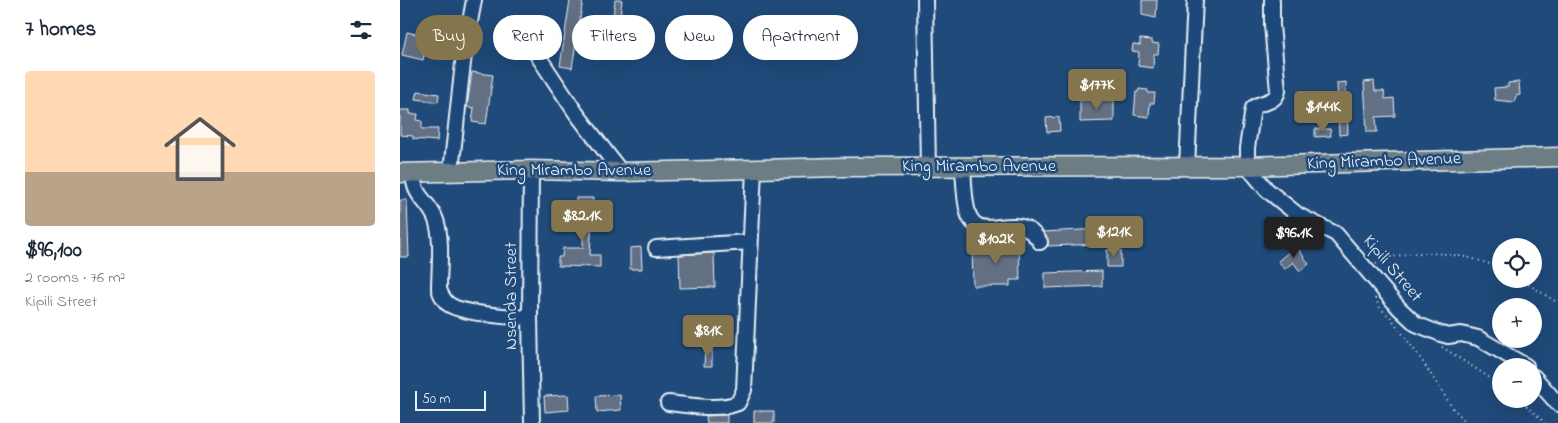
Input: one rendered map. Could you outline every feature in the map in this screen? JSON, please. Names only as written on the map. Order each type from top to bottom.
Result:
[{"type":"main road","name":"King Mirambo Avenue","points":[[407,173],[531,170],[621,172],[928,167],[1247,166],[1558,157]]},
{"type":"street","points":[[450,171],[464,54],[474,0]]},
{"type":"street","points":[[925,0],[928,167]]},
{"type":"street","points":[[1187,166],[1194,0]]},
{"type":"street","points":[[1247,166],[1247,148],[1253,108],[1272,100],[1278,91],[1272,24],[1272,0]]},
{"type":"street","points":[[541,60],[576,113],[621,172]]},
{"type":"street","name":"Kipili Street","points":[[1247,166],[1267,190],[1291,210],[1336,234],[1403,312],[1416,324],[1446,335],[1460,334],[1478,338],[1512,358]]},
{"type":"street","points":[[963,167],[968,214],[980,228],[1020,226],[1034,233],[1040,242]]},
{"type":"street","points":[[668,403],[722,406],[738,403],[742,397],[744,390],[754,169]]},
{"type":"street","name":"Nsenda Street","points":[[531,170],[530,318],[532,423]]},
{"type":"street","points":[[407,173],[416,191],[433,212],[437,223],[439,236],[439,289],[442,298],[455,308],[530,318]]},
{"type":"street","points":[[656,248],[750,242]]},
{"type":"street","points":[[1542,386],[1558,404]]},
{"type":"path","points":[[1367,270],[1382,260],[1394,256],[1434,254],[1458,255],[1476,259],[1492,266]]},
{"type":"path","points":[[1534,288],[1558,303]]},
{"type":"path","points":[[1374,295],[1380,308],[1400,330],[1431,372],[1452,407],[1466,423]]},
{"type":"path","points":[[1439,345],[1492,379]]},
{"type":"path","points":[[1529,408],[1545,423]]},
{"type":"building","points":[[570,0],[583,0],[581,15],[572,15],[572,68],[560,66]]},
{"type":"building","points":[[615,0],[622,0],[620,15],[613,15]]},
{"type":"building","points":[[1142,0],[1157,0],[1156,18],[1142,15]]},
{"type":"building","points":[[407,32],[415,34],[415,58],[402,55]]},
{"type":"building","points":[[1140,39],[1152,40],[1152,43],[1159,44],[1158,54],[1154,54],[1153,68],[1138,66],[1139,52],[1132,51],[1133,44],[1140,45]]},
{"type":"building","points":[[472,72],[493,75],[486,124],[472,122],[474,108],[467,107]]},
{"type":"building","points":[[1374,81],[1375,91],[1384,91],[1385,99],[1394,98],[1395,116],[1376,117],[1377,132],[1367,132],[1364,82]]},
{"type":"building","points":[[1346,82],[1348,134],[1339,135],[1337,83]]},
{"type":"building","points":[[1519,82],[1520,95],[1516,96],[1514,102],[1495,100],[1494,88],[1508,87],[1508,83]]},
{"type":"building","points":[[1139,89],[1148,90],[1148,93],[1155,93],[1154,103],[1150,103],[1149,117],[1134,115],[1136,92]]},
{"type":"building","points":[[418,91],[439,94],[438,102],[416,99]]},
{"type":"building","points":[[1080,100],[1114,100],[1114,121],[1080,122]]},
{"type":"building","points":[[400,110],[410,110],[410,114],[418,114],[417,120],[422,121],[422,129],[438,129],[437,141],[413,139],[413,136],[400,135]]},
{"type":"building","points":[[1059,117],[1060,131],[1047,132],[1046,118]]},
{"type":"building","points":[[1315,129],[1330,129],[1331,136],[1315,137]]},
{"type":"building","points":[[576,198],[593,198],[590,255],[600,255],[600,267],[558,266],[558,257],[562,257],[563,248],[583,248],[583,206],[576,206]]},
{"type":"building","points":[[400,200],[407,200],[409,257],[400,257]]},
{"type":"building","points":[[1100,229],[1100,244],[1048,246],[1048,240],[1043,232]]},
{"type":"building","points":[[1019,245],[1020,280],[1010,280],[1010,286],[973,286],[972,247]]},
{"type":"building","points":[[1296,246],[1309,264],[1300,271],[1293,262],[1285,269],[1278,261]]},
{"type":"building","points":[[641,247],[642,269],[630,269],[630,248]]},
{"type":"building","points":[[1107,250],[1121,250],[1121,267],[1107,267]]},
{"type":"building","points":[[714,253],[715,287],[680,288],[679,255]]},
{"type":"building","points":[[1102,271],[1102,286],[1045,288],[1045,273]]},
{"type":"building","points":[[705,348],[712,348],[712,366],[704,366]]},
{"type":"building","points":[[568,395],[569,410],[545,412],[544,396]]},
{"type":"building","points":[[620,395],[621,410],[597,412],[596,396]]},
{"type":"building","points":[[754,411],[774,411],[774,423],[754,423]]},
{"type":"building","points":[[727,415],[727,423],[707,423],[706,416]]}]
